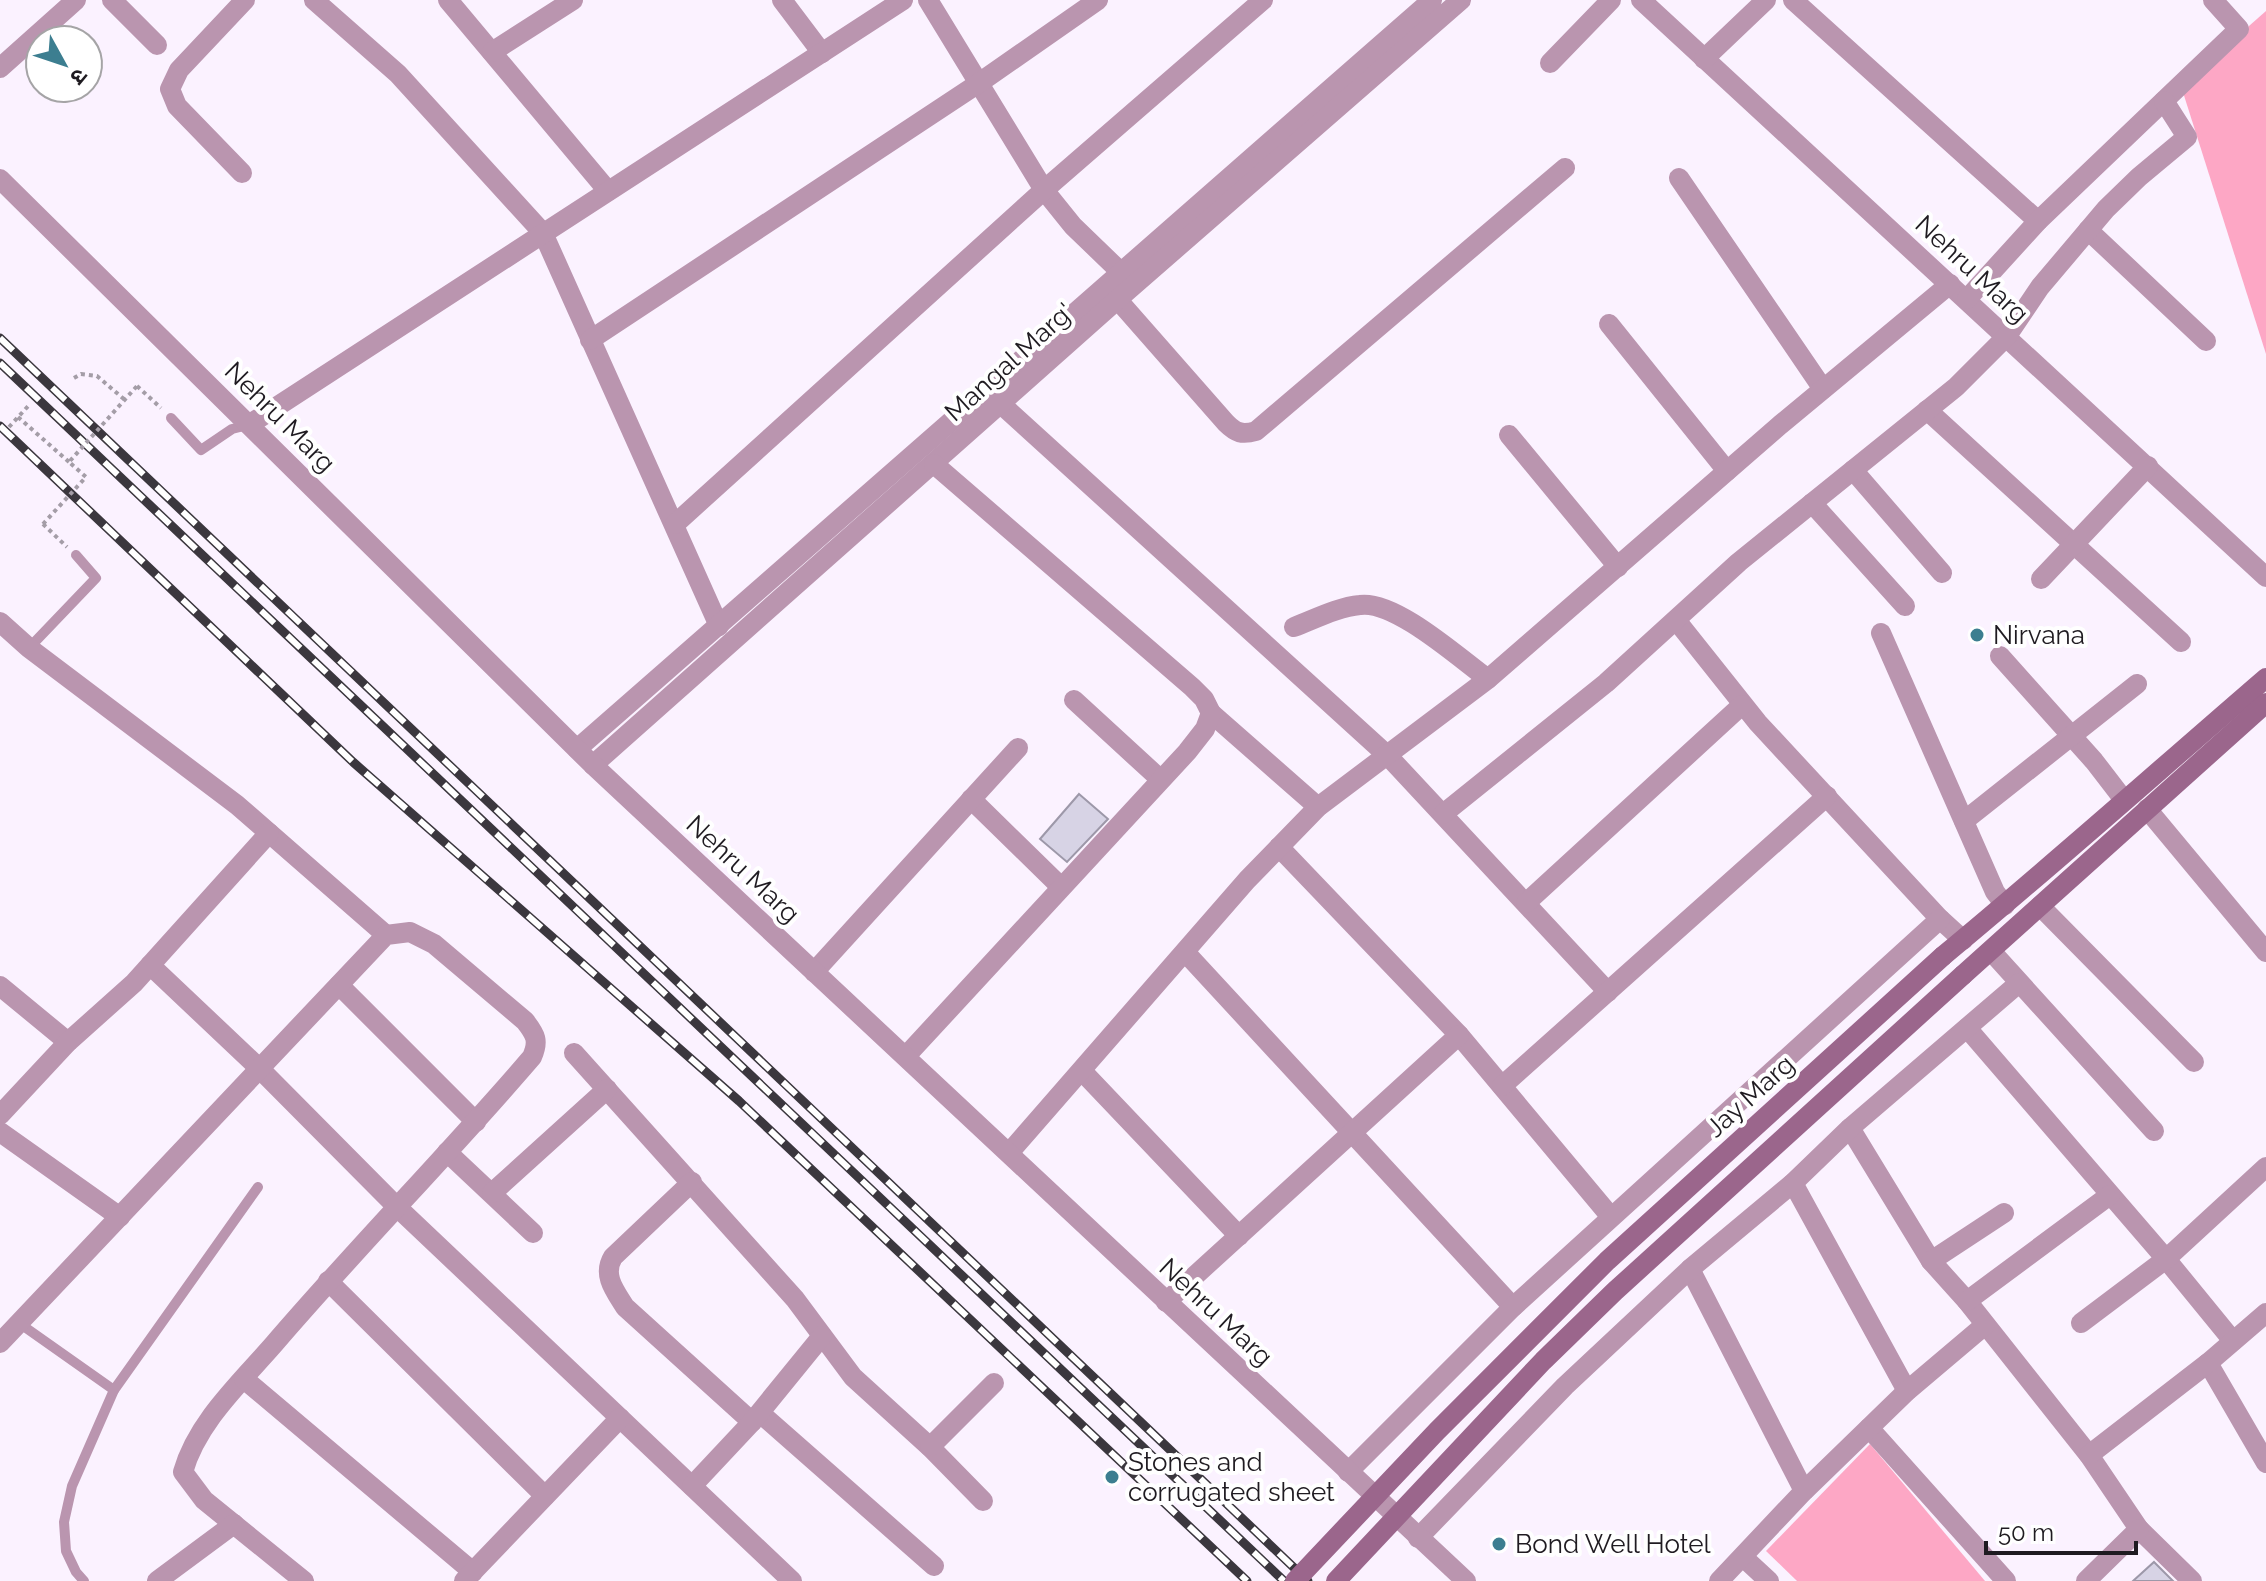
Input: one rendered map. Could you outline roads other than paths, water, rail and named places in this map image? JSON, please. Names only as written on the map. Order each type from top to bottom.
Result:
[{"type":"main road","name":"Jay Marg","points":[[1336,1581],[1543,1361],[1615,1291],[2259,706],[2266,678]]},
{"type":"main road","name":"Jay Marg","points":[[1295,1581],[1437,1431],[1607,1261],[1943,956],[2124,800],[2259,706]]},
{"type":"street","points":[[0,68],[76,0]]},
{"type":"street","points":[[112,0],[157,45]]},
{"type":"street","points":[[242,173],[177,106],[170,89],[179,70],[245,0]]},
{"type":"street","points":[[314,0],[398,74],[543,233],[719,626]]},
{"type":"street","points":[[448,0],[608,191]]},
{"type":"street","points":[[492,52],[573,0]]},
{"type":"street","points":[[782,0],[822,53]]},
{"type":"street","points":[[250,424],[903,0]]},
{"type":"street","points":[[928,0],[1044,190],[1235,432],[1245,434],[1256,431],[1565,168]]},
{"type":"street","points":[[590,340],[979,83],[1098,0]]},
{"type":"street","points":[[675,524],[1044,190],[1263,0]]},
{"type":"street","points":[[577,749],[1119,285],[1432,0]]},
{"type":"street","name":"Mangal Marg'","points":[[593,765],[1001,404],[1119,285],[1461,0]]},
{"type":"street","points":[[1550,63],[1611,0]]},
{"type":"street","name":"Nehru Marg","points":[[1641,0],[2266,577]]},
{"type":"street","points":[[1704,59],[1766,0]]},
{"type":"street","points":[[1793,0],[2038,221]]},
{"type":"street","points":[[1967,299],[2038,221],[2239,29],[2213,0]]},
{"type":"street","points":[[1443,814],[1606,683],[1739,562],[1956,387],[2007,336],[2040,287],[2088,230],[2139,177],[2187,137],[2164,101]]},
{"type":"street","points":[[1679,178],[1823,389]]},
{"type":"street","name":"Nehru Marg","points":[[0,179],[593,765],[1466,1581]]},
{"type":"street","points":[[2088,230],[2206,341]]},
{"type":"street","points":[[1009,1153],[1185,952],[1318,807],[1488,679],[1727,471],[1950,284]]},
{"type":"street","points":[[1609,324],[1727,471]]},
{"type":"street","points":[[1001,404],[1388,756],[1608,992]]},
{"type":"street","points":[[1927,410],[2181,642]]},
{"type":"street","points":[[1509,435],[1618,567]]},
{"type":"street","points":[[934,464],[1192,687],[1204,699],[1211,713],[1318,807]]},
{"type":"street","points":[[2041,579],[2148,466]]},
{"type":"street","points":[[1853,470],[1942,573]]},
{"type":"street","points":[[1812,503],[1905,606]]},
{"type":"street","points":[[1294,627],[1348,607],[1373,605],[1411,624],[1488,679]]},
{"type":"street","points":[[1676,620],[1742,705],[1963,940]]},
{"type":"street","points":[[0,622],[29,648],[237,805],[386,935]]},
{"type":"street","points":[[1881,633],[1995,892],[2005,905]]},
{"type":"street","points":[[2000,656],[2124,800]]},
{"type":"street","points":[[1964,821],[2137,684]]},
{"type":"street","points":[[1074,700],[1160,779]]},
{"type":"street","points":[[1526,903],[1742,705]]},
{"type":"street","points":[[906,1056],[1205,729],[1211,713]]},
{"type":"street","points":[[814,972],[1018,748]]},
{"type":"street","points":[[1502,1086],[1827,796]]},
{"type":"street","points":[[971,799],[1061,887]]},
{"type":"street","points":[[2147,809],[2266,952]]},
{"type":"street","points":[[0,1115],[68,1042],[134,983],[269,833]]},
{"type":"street","points":[[1279,847],[1459,1035],[1611,1217]]},
{"type":"street","points":[[2040,906],[2194,1062]]},
{"type":"street","points":[[1348,1472],[1513,1307],[1940,919]]},
{"type":"street","points":[[0,1343],[386,935],[410,932],[434,944],[525,1021],[535,1033],[538,1044],[532,1057],[328,1281],[244,1379],[197,1435],[183,1472],[204,1500],[304,1581]]},
{"type":"street","points":[[1991,951],[2154,1131]]},
{"type":"street","points":[[1185,952],[1513,1307]]},
{"type":"street","points":[[150,965],[260,1069],[396,1206],[792,1581]]},
{"type":"street","points":[[1418,1538],[1565,1386],[1690,1269],[1793,1183],[1850,1128],[2019,983]]},
{"type":"street","points":[[339,985],[476,1122]]},
{"type":"street","points":[[0,986],[68,1042]]},
{"type":"street","points":[[1967,1028],[2233,1341]]},
{"type":"street","points":[[1166,1302],[1459,1035]]},
{"type":"street","points":[[574,1053],[795,1299],[853,1377],[930,1447],[983,1501]]},
{"type":"street","points":[[1082,1071],[1239,1236]]},
{"type":"street","points":[[492,1193],[607,1089]]},
{"type":"street","points":[[1850,1128],[1931,1261],[1967,1301],[2089,1455],[2139,1529],[2192,1581]]},
{"type":"street","points":[[0,1132],[120,1217]]},
{"type":"street","points":[[447,1152],[533,1233]]},
{"type":"street","points":[[2081,1323],[2166,1259],[2266,1167]]},
{"type":"street","points":[[692,1182],[613,1257],[608,1265],[608,1275],[614,1290],[625,1307],[934,1566]]},
{"type":"street","points":[[1793,1183],[1907,1391]]},
{"type":"street","points":[[1967,1301],[2110,1195]]},
{"type":"street","points":[[1931,1261],[2004,1213]]},
{"type":"street","points":[[1690,1269],[1804,1491]]},
{"type":"street","points":[[328,1281],[545,1496]]},
{"type":"street","points":[[2089,1455],[2208,1363],[2266,1313]]},
{"type":"street","points":[[1719,1581],[1804,1491],[1907,1391],[1985,1325]]},
{"type":"street","points":[[692,1486],[756,1418],[822,1336]]},
{"type":"street","points":[[2208,1363],[2266,1463]]},
{"type":"street","points":[[244,1379],[468,1576],[620,1418]]},
{"type":"street","points":[[930,1447],[994,1383]]},
{"type":"street","points":[[1869,1428],[2006,1581]]},
{"type":"street","points":[[157,1581],[234,1524]]},
{"type":"street","points":[[2086,1581],[2139,1529]]},
{"type":"street","points":[[1743,1557],[1769,1581]]},
{"type":"lane","points":[[171,418],[201,450],[232,429],[250,424]]},
{"type":"lane","points":[[29,648],[96,578],[76,555]]},
{"type":"lane","points":[[84,1581],[66,1551],[64,1522],[72,1486],[114,1390],[258,1187]]},
{"type":"lane","points":[[19,1323],[114,1390]]},
{"type":"railway","points":[[0,338],[1308,1581]]},
{"type":"railway","points":[[0,363],[1284,1581]]},
{"type":"railway","points":[[0,426],[353,762],[739,1101],[1247,1581]]},
{"type":"place","name":"Nirvana","points":[[1977,635]]},
{"type":"place","name":"Stones and corrugated sheet","points":[[1112,1477]]},
{"type":"place","name":"Bond Well Hotel","points":[[1499,1544]]}]
